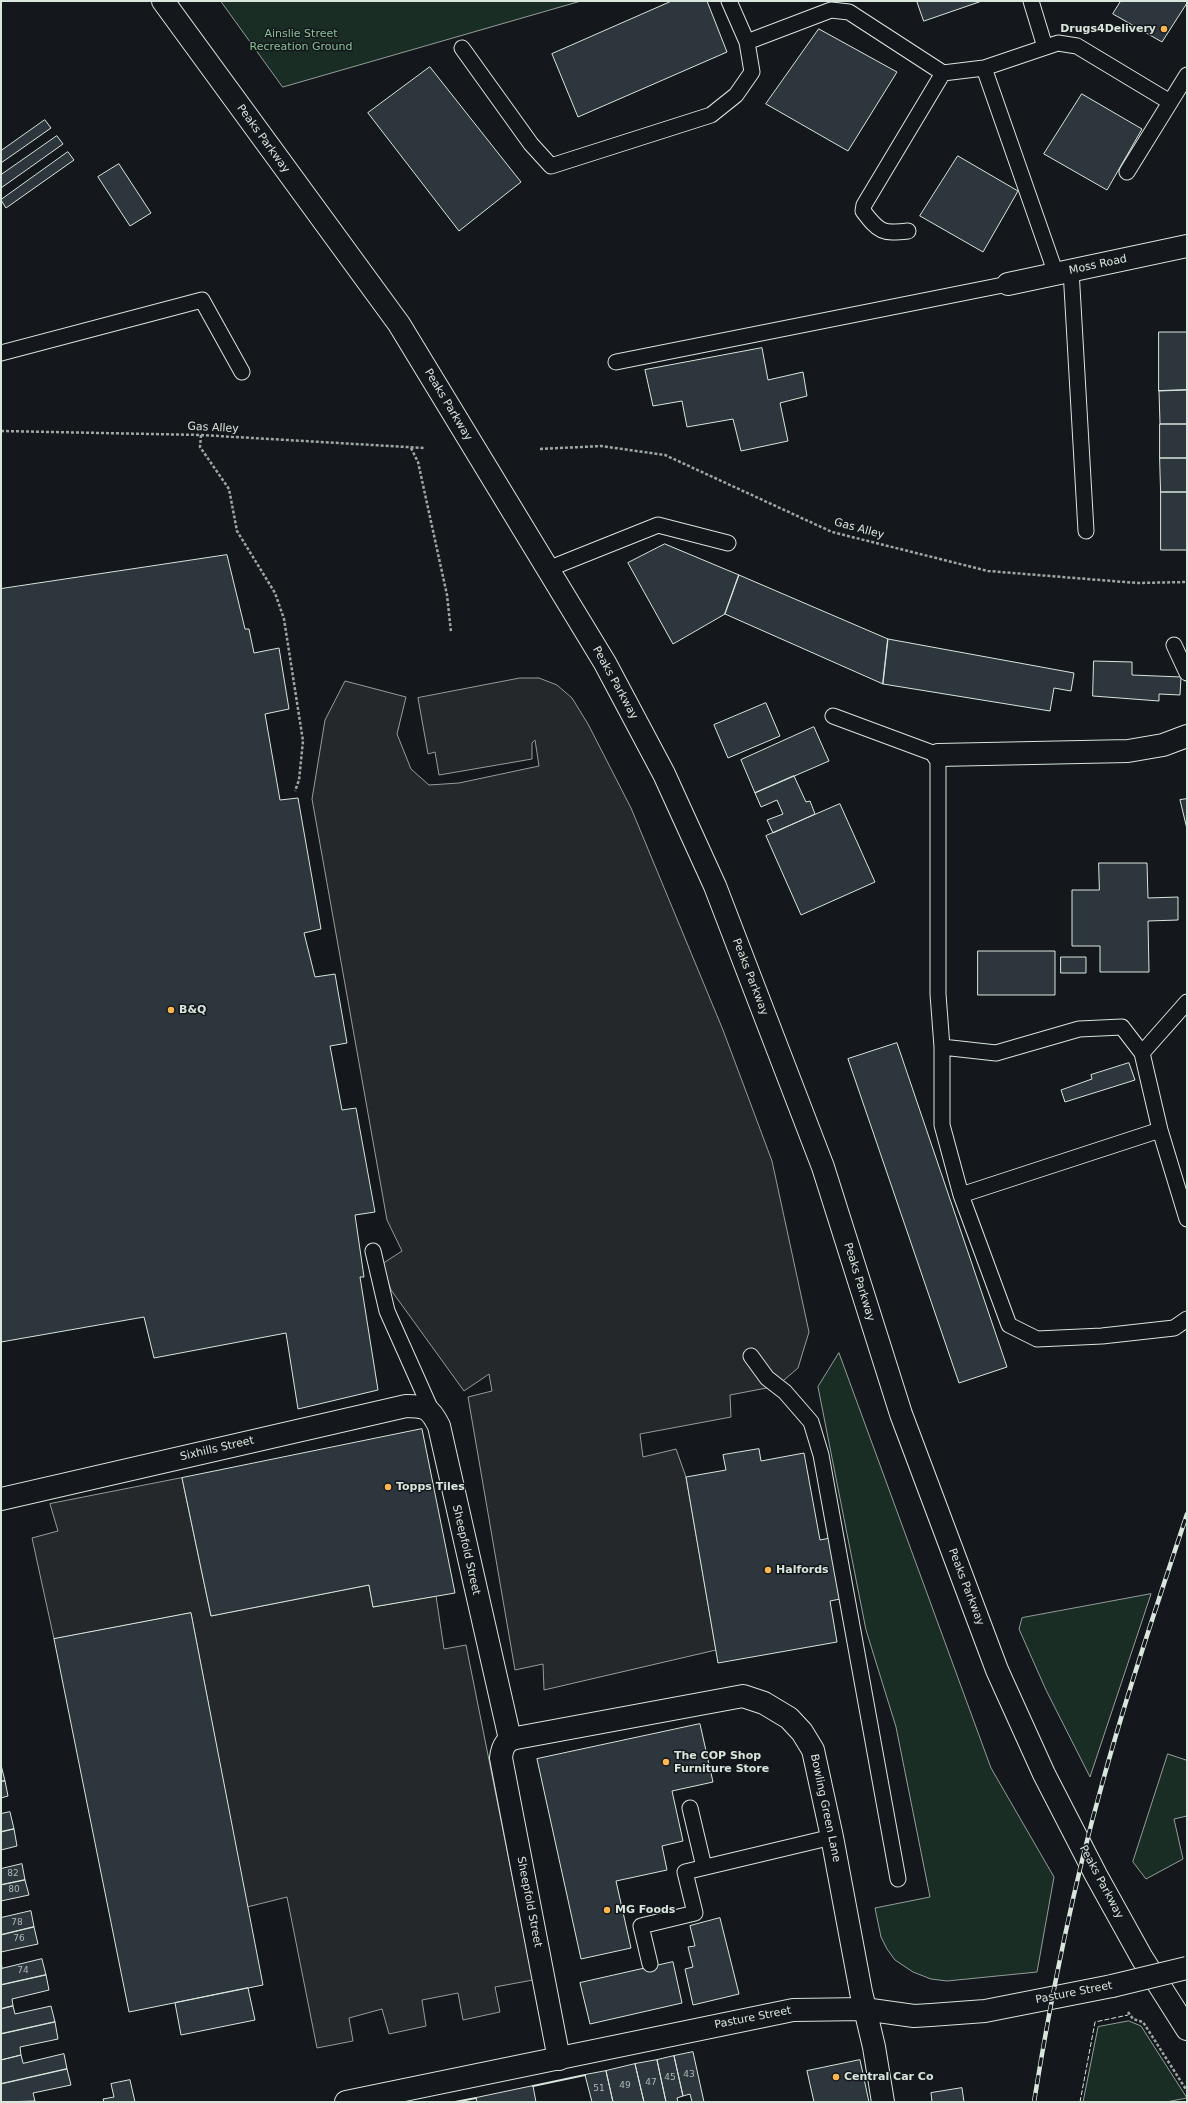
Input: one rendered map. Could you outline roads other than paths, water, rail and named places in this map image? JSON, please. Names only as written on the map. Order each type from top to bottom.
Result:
[{"type":"main road","name":"Peaks Parkway","points":[[163,1],[398,324],[605,663],[664,774],[715,886],[823,1167],[901,1414],[997,1670],[1044,1774],[1096,1875],[1142,1958],[1187,2029]]},
{"type":"main road","name":"Moss Road","points":[[1008,284],[1187,246]]},
{"type":"main road","points":[[938,755],[1128,751],[1162,746],[1187,736]]},
{"type":"main road","name":"Sixhills Street","points":[[1,1499],[406,1406],[421,1406],[432,1412]]},
{"type":"main road","name":"Sheepfold Street","points":[[432,1412],[439,1426],[507,1743],[502,1758],[558,2059]]},
{"type":"main road","name":"Bowling Green Lane","points":[[507,1743],[743,1696],[769,1706],[789,1718],[802,1732],[814,1750],[832,1836],[864,2009],[874,2047],[883,2102]]},
{"type":"main road","name":"Pasture Street","points":[[346,2102],[793,2010],[864,2009],[914,2016],[985,2010],[1110,1986],[1187,1968]]},
{"type":"lane","points":[[462,48],[530,144],[551,166],[711,115],[736,95],[752,72],[747,42],[729,1]]},
{"type":"lane","points":[[1031,1],[1045,47]]},
{"type":"lane","points":[[747,42],[831,10],[849,12],[943,74],[984,68],[1058,43],[1077,46],[1170,102]]},
{"type":"lane","points":[[984,68],[1064,272],[1086,531]]},
{"type":"lane","points":[[908,231],[887,233],[873,224],[863,211],[864,205],[943,74]]},
{"type":"lane","points":[[1127,172],[1187,75]]},
{"type":"lane","points":[[616,362],[1008,284]]},
{"type":"lane","points":[[1,352],[202,300],[242,372]]},
{"type":"lane","points":[[548,568],[658,525],[728,543]]},
{"type":"lane","points":[[1174,645],[1187,672]]},
{"type":"lane","points":[[833,716],[938,755],[938,994],[942,1047],[942,1125],[961,1195],[1009,1325],[1037,1339],[1102,1336],[1174,1328],[1187,1319]]},
{"type":"lane","points":[[1142,1054],[1187,1002]]},
{"type":"lane","points":[[942,1047],[996,1053],[1079,1029],[1122,1027],[1142,1054],[1160,1130],[1187,1219]]},
{"type":"lane","points":[[961,1195],[1160,1130]]},
{"type":"lane","name":"Sheepfold Street","points":[[373,1251],[387,1311],[432,1412]]},
{"type":"lane","points":[[751,1356],[767,1378],[785,1392],[811,1422],[821,1454],[898,1879]]},
{"type":"lane","points":[[690,1808],[704,1867]]},
{"type":"lane","points":[[650,1964],[641,1926],[695,1913],[685,1872],[832,1836]]},
{"type":"railway","points":[[1034,2102],[1063,1944],[1090,1827],[1131,1685],[1187,1514]]},
{"type":"place","name":"Drugs4Delivery","points":[[1164,29]]},
{"type":"place","name":"B&Q","points":[[171,1010]]},
{"type":"place","name":"Topps Tiles","points":[[388,1487]]},
{"type":"place","name":"Halfords","points":[[768,1570]]},
{"type":"place","name":"The COP Shop Furniture Store","points":[[666,1762]]},
{"type":"place","name":"MG Foods","points":[[607,1910]]},
{"type":"place","name":"Central Car Co","points":[[836,2077]]},
{"type":"park label","name":"Ainslie Street Recreation Ground","points":[[301,40]]}]
